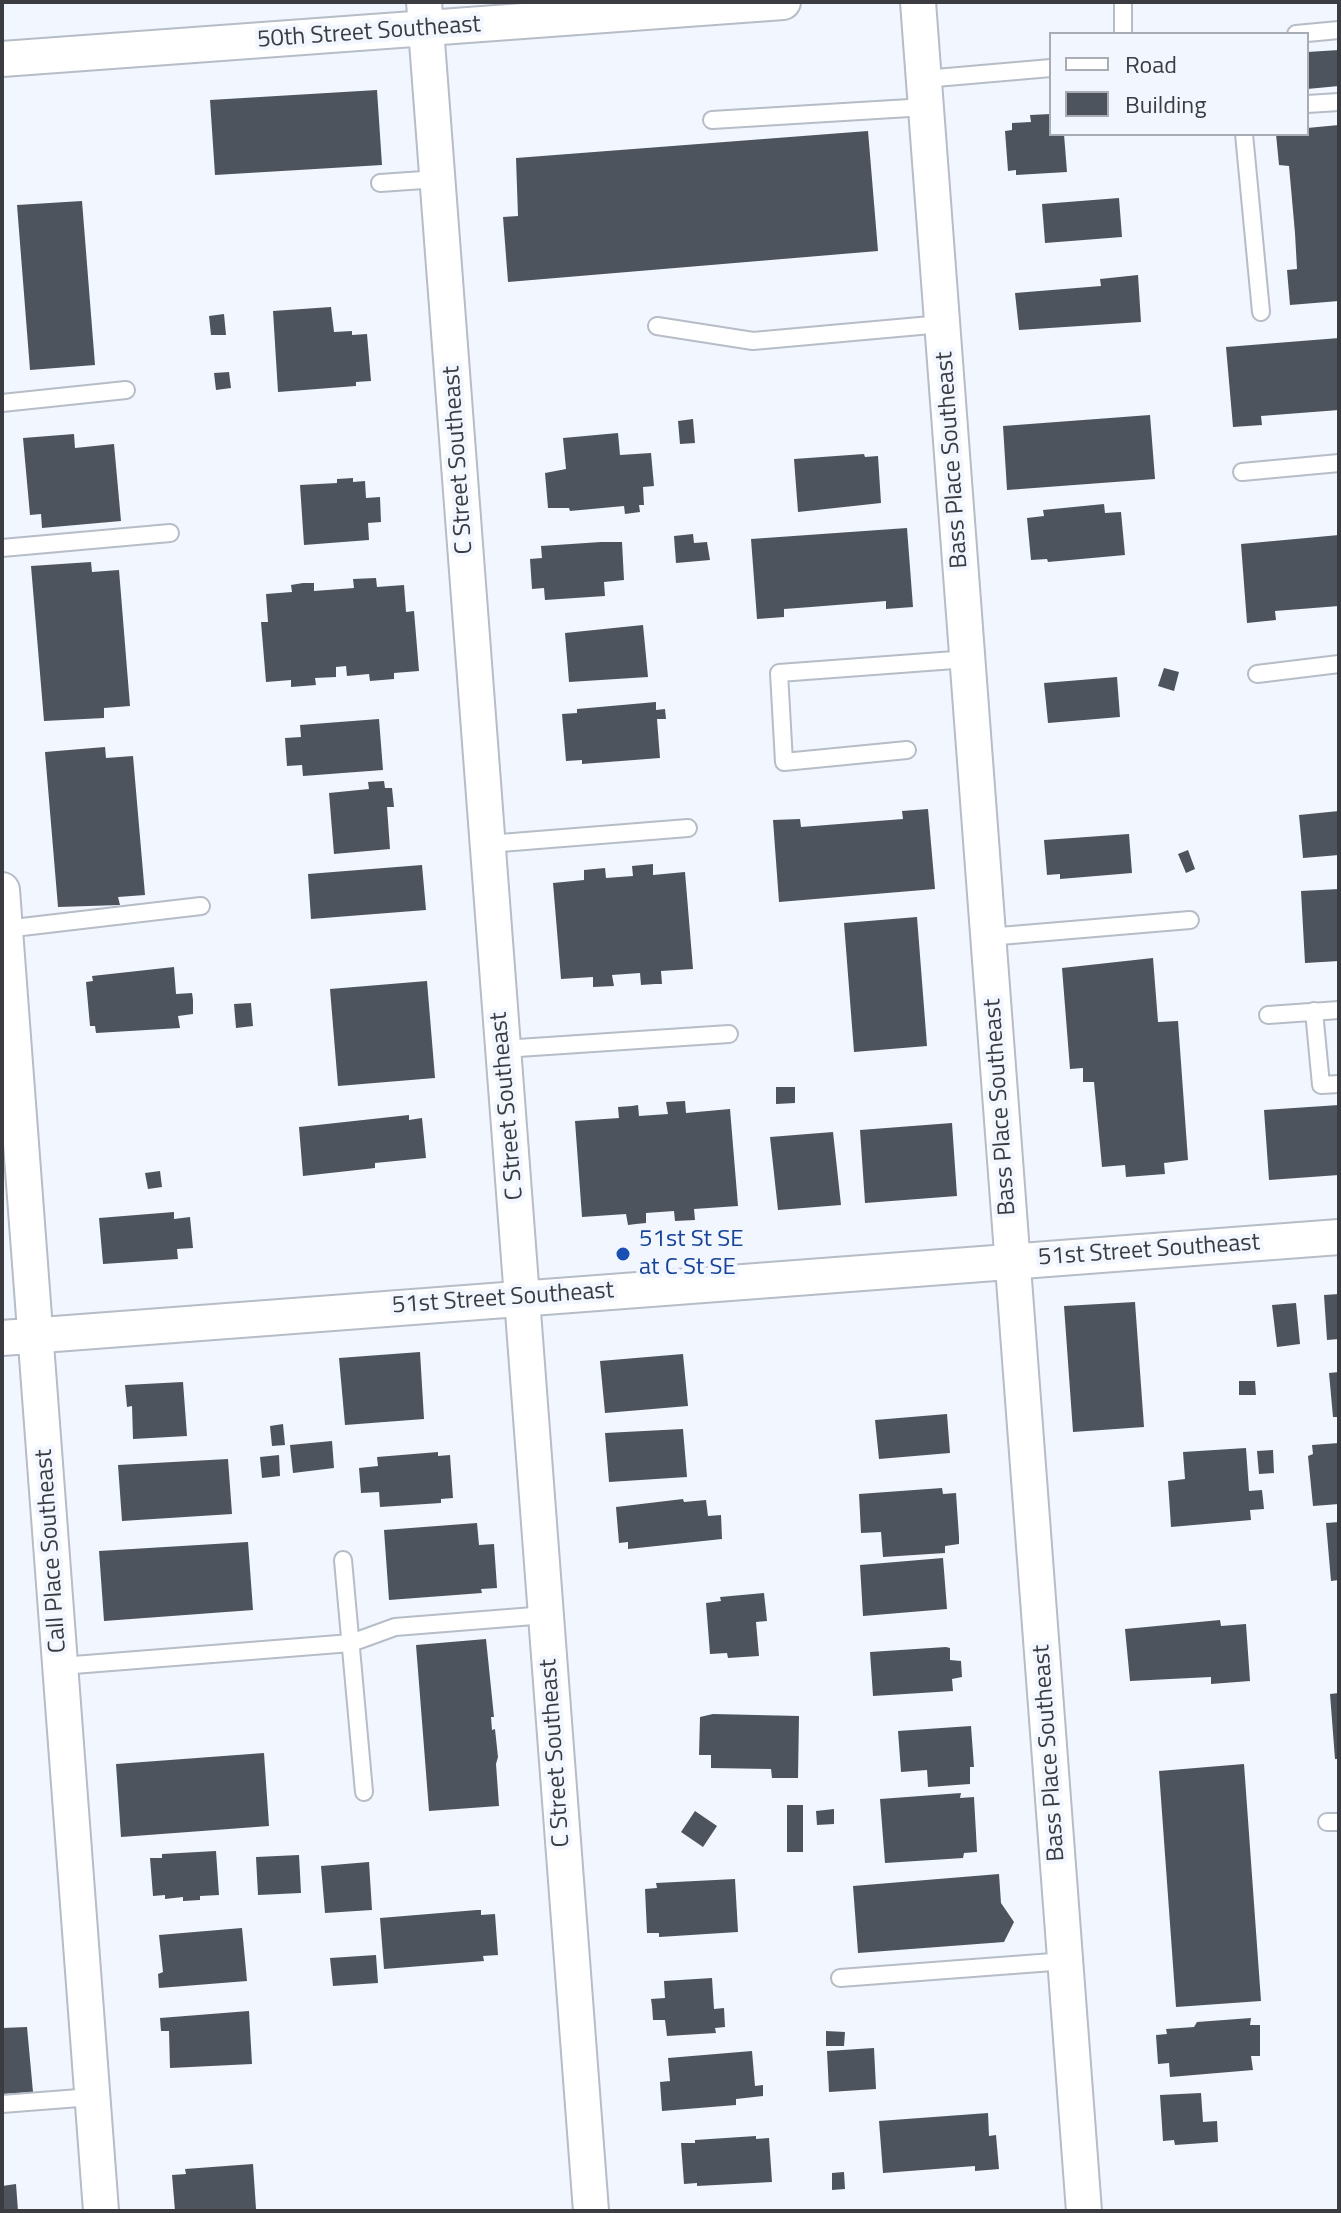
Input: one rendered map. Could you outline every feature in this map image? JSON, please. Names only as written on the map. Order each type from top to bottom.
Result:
[{"type":"street","name":"50th Street Southeast","points":[[2,59],[425,15],[783,2]]},
{"type":"street","name":"Bass Place Southeast","points":[[918,2],[1084,2211]]},
{"type":"street","name":"C Street Southeast","points":[[425,15],[591,2211]]},
{"type":"street","name":"Call Place Southeast","points":[[2,890],[101,2211]]},
{"type":"street","name":"51st Street Southeast","points":[[2,1338],[1339,1237]]},
{"type":"lane","points":[[1123,2],[1123,32]]},
{"type":"lane","points":[[1309,33],[1339,30]]},
{"type":"lane","points":[[712,120],[925,93],[1049,68]]},
{"type":"lane","points":[[1309,104],[1339,102]]},
{"type":"lane","points":[[1244,136],[1261,312]]},
{"type":"lane","points":[[380,183],[438,179]]},
{"type":"lane","points":[[657,326],[753,341],[942,324]]},
{"type":"lane","points":[[2,403],[126,390]]},
{"type":"lane","points":[[1242,472],[1339,463]]},
{"type":"lane","points":[[2,548],[170,533]]},
{"type":"lane","points":[[907,750],[784,762],[779,673],[968,659]]},
{"type":"lane","points":[[1257,674],[1339,664]]},
{"type":"lane","points":[[488,844],[688,828]]},
{"type":"lane","points":[[5,929],[201,906]]},
{"type":"lane","points":[[988,937],[1190,920]]},
{"type":"lane","points":[[1268,1015],[1339,1010]]},
{"type":"lane","points":[[1314,1011],[1321,1085],[1339,1084]]},
{"type":"lane","points":[[503,1049],[729,1034]]},
{"type":"lane","points":[[343,1560],[364,1792]]},
{"type":"lane","points":[[61,1666],[351,1643],[395,1627],[546,1615]]},
{"type":"lane","points":[[840,1978],[1066,1961]]},
{"type":"lane","points":[[2,2104],[92,2097]]},
{"type":"building","points":[[1339,50],[1339,86],[1309,89],[1309,52]]},
{"type":"building","points":[[377,90],[382,165],[215,175],[210,100]]},
{"type":"building","points":[[1049,114],[1049,136],[1064,136],[1067,172],[1016,175],[1016,170],[1008,171],[1005,131],[1012,130],[1012,123],[1031,122],[1030,115]]},
{"type":"building","points":[[1339,125],[1339,301],[1290,305],[1287,270],[1297,269],[1295,233],[1289,166],[1279,165],[1276,136],[1309,136],[1309,128]]},
{"type":"building","points":[[868,131],[878,251],[508,282],[503,217],[518,216],[516,158]]},
{"type":"building","points":[[1119,198],[1122,237],[1045,243],[1042,204]]},
{"type":"building","points":[[82,201],[95,365],[30,370],[17,205]]},
{"type":"building","points":[[1138,275],[1141,322],[1019,330],[1015,293],[1101,286],[1100,279]]},
{"type":"building","points":[[331,307],[334,332],[367,334],[371,381],[356,382],[356,386],[278,392],[273,311]]},
{"type":"building","points":[[224,314],[226,335],[211,335],[209,316]]},
{"type":"building","points":[[1339,338],[1339,410],[1261,416],[1262,425],[1233,427],[1226,347]]},
{"type":"building","points":[[229,372],[231,388],[216,390],[214,373]]},
{"type":"building","points":[[1150,415],[1155,479],[1007,490],[1003,426]]},
{"type":"building","points":[[693,419],[695,443],[680,444],[678,421]]},
{"type":"building","points":[[618,433],[620,455],[651,453],[654,486],[643,487],[644,505],[639,505],[640,512],[625,514],[624,506],[570,511],[569,508],[548,508],[545,473],[566,469],[563,438]]},
{"type":"building","points":[[74,434],[75,448],[114,444],[121,521],[42,528],[41,514],[30,515],[23,438]]},
{"type":"building","points":[[864,454],[865,457],[878,456],[881,503],[798,512],[794,459]]},
{"type":"building","points":[[353,478],[353,482],[365,481],[366,498],[380,497],[381,522],[368,523],[369,540],[304,545],[300,485],[337,483],[337,479]]},
{"type":"building","points":[[1104,504],[1105,513],[1121,512],[1125,555],[1048,562],[1047,559],[1031,560],[1027,518],[1044,516],[1043,510]]},
{"type":"building","points":[[907,528],[913,607],[886,609],[886,601],[784,609],[784,617],[757,619],[751,539]]},
{"type":"building","points":[[693,534],[694,543],[707,542],[710,560],[676,563],[674,536]]},
{"type":"building","points":[[1339,535],[1339,606],[1275,611],[1276,620],[1247,623],[1241,544]]},
{"type":"building","points":[[622,542],[624,580],[604,582],[605,596],[545,600],[544,588],[532,589],[530,559],[542,558],[541,546]]},
{"type":"building","points":[[91,562],[92,572],[119,570],[130,706],[104,708],[104,718],[44,721],[31,566]]},
{"type":"building","points":[[376,578],[377,587],[404,585],[406,612],[414,611],[419,671],[394,673],[394,679],[370,681],[369,674],[347,676],[346,666],[336,667],[336,677],[315,678],[316,685],[291,687],[291,680],[266,682],[261,622],[268,622],[266,594],[292,592],[291,585],[303,583],[314,583],[314,591],[354,588],[353,579]]},
{"type":"building","points":[[643,625],[648,677],[569,682],[565,633]]},
{"type":"building","points":[[1164,668],[1179,672],[1174,691],[1158,686]]},
{"type":"building","points":[[1117,677],[1120,717],[1048,723],[1044,683]]},
{"type":"building","points":[[656,702],[656,710],[665,709],[666,719],[657,719],[660,758],[582,764],[582,760],[566,761],[562,714],[577,713],[577,709]]},
{"type":"building","points":[[379,719],[383,770],[303,776],[302,765],[287,766],[285,738],[301,737],[300,725]]},
{"type":"building","points":[[105,747],[106,758],[133,756],[145,895],[118,897],[120,905],[58,907],[45,752]]},
{"type":"building","points":[[384,781],[385,788],[392,788],[394,807],[387,807],[390,849],[334,854],[329,793],[369,789],[368,782]]},
{"type":"building","points":[[928,809],[935,889],[779,902],[773,820],[800,819],[801,827],[903,819],[902,811]]},
{"type":"building","points":[[1339,811],[1339,855],[1303,858],[1299,815]]},
{"type":"building","points":[[1129,834],[1132,873],[1060,879],[1060,874],[1047,875],[1044,840]]},
{"type":"building","points":[[1188,850],[1195,869],[1186,873],[1178,854]]},
{"type":"building","points":[[653,864],[653,875],[685,872],[693,969],[661,971],[662,984],[641,985],[640,973],[612,975],[614,986],[593,987],[593,977],[561,979],[553,883],[584,880],[584,870],[605,868],[606,878],[633,876],[632,866]]},
{"type":"building","points":[[422,865],[426,910],[311,919],[308,874]]},
{"type":"building","points":[[1339,889],[1339,961],[1305,963],[1301,891]]},
{"type":"building","points":[[917,917],[927,1046],[854,1052],[844,923]]},
{"type":"building","points":[[1153,958],[1158,1022],[1178,1021],[1188,1160],[1164,1163],[1165,1174],[1126,1177],[1125,1165],[1102,1167],[1094,1082],[1083,1082],[1083,1068],[1070,1069],[1062,968]]},
{"type":"building","points":[[174,967],[176,994],[192,993],[193,1000],[193,1014],[178,1016],[180,1028],[96,1033],[95,1026],[90,1026],[86,982],[93,981],[92,976]]},
{"type":"building","points":[[427,981],[435,1078],[338,1086],[330,989]]},
{"type":"building","points":[[251,1003],[253,1026],[236,1028],[234,1004]]},
{"type":"building","points":[[776,1087],[795,1087],[795,1103],[776,1104]]},
{"type":"building","points":[[685,1101],[686,1113],[730,1109],[738,1206],[694,1209],[695,1220],[675,1221],[674,1211],[646,1213],[646,1223],[628,1225],[626,1214],[582,1217],[575,1121],[619,1118],[618,1107],[638,1105],[639,1116],[668,1114],[666,1102]]},
{"type":"building","points":[[1339,1105],[1339,1175],[1269,1180],[1264,1110]]},
{"type":"building","points":[[409,1115],[409,1120],[422,1118],[426,1158],[375,1163],[375,1168],[303,1176],[299,1127]]},
{"type":"building","points":[[952,1123],[957,1196],[865,1203],[860,1130]]},
{"type":"building","points":[[833,1132],[841,1205],[778,1210],[770,1137]]},
{"type":"building","points":[[160,1171],[162,1187],[148,1189],[145,1173]]},
{"type":"building","points":[[174,1212],[174,1219],[190,1217],[193,1248],[177,1249],[178,1259],[103,1264],[99,1218]]},
{"type":"building","points":[[1339,1294],[1339,1339],[1327,1340],[1324,1295]]},
{"type":"building","points":[[1135,1302],[1144,1427],[1073,1432],[1064,1306]]},
{"type":"building","points":[[1296,1303],[1300,1344],[1277,1347],[1272,1305]]},
{"type":"building","points":[[420,1352],[424,1419],[345,1425],[339,1358]]},
{"type":"building","points":[[683,1354],[688,1406],[605,1413],[600,1361]]},
{"type":"building","points":[[1339,1372],[1339,1417],[1333,1417],[1329,1373]]},
{"type":"building","points":[[1239,1381],[1255,1381],[1256,1395],[1239,1395]]},
{"type":"building","points":[[183,1382],[187,1436],[133,1439],[132,1406],[127,1407],[125,1385]]},
{"type":"building","points":[[947,1414],[950,1453],[879,1459],[875,1420]]},
{"type":"building","points":[[283,1424],[285,1445],[272,1446],[270,1426]]},
{"type":"building","points":[[683,1429],[687,1477],[609,1482],[605,1433]]},
{"type":"building","points":[[332,1441],[334,1468],[293,1473],[290,1445]]},
{"type":"building","points":[[1339,1443],[1339,1504],[1313,1506],[1308,1456],[1313,1454],[1312,1445]]},
{"type":"building","points":[[1246,1448],[1249,1491],[1262,1490],[1264,1509],[1250,1510],[1251,1520],[1171,1527],[1168,1481],[1185,1479],[1183,1452]]},
{"type":"building","points":[[1273,1450],[1274,1473],[1259,1474],[1257,1451]]},
{"type":"building","points":[[438,1452],[438,1456],[450,1455],[453,1498],[441,1499],[441,1503],[380,1507],[379,1492],[361,1493],[359,1468],[378,1466],[377,1457]]},
{"type":"building","points":[[279,1455],[280,1476],[262,1478],[260,1457]]},
{"type":"building","points":[[228,1459],[232,1514],[122,1521],[118,1465]]},
{"type":"building","points":[[942,1488],[943,1494],[956,1493],[959,1537],[959,1544],[945,1546],[945,1553],[883,1557],[881,1532],[861,1533],[859,1494]]},
{"type":"building","points":[[683,1499],[684,1502],[706,1500],[708,1516],[721,1515],[722,1539],[628,1549],[628,1542],[619,1543],[616,1507]]},
{"type":"building","points":[[1339,1522],[1339,1580],[1331,1581],[1326,1523]]},
{"type":"building","points":[[477,1523],[479,1545],[494,1544],[497,1588],[481,1589],[482,1593],[389,1600],[384,1530]]},
{"type":"building","points":[[248,1542],[253,1610],[104,1621],[99,1551]]},
{"type":"building","points":[[943,1558],[947,1609],[863,1616],[860,1565]]},
{"type":"building","points":[[764,1593],[767,1621],[756,1622],[759,1656],[728,1658],[727,1653],[710,1654],[706,1603],[721,1601],[720,1597]]},
{"type":"building","points":[[1220,1620],[1221,1626],[1246,1624],[1250,1681],[1211,1684],[1211,1677],[1130,1681],[1125,1629]]},
{"type":"building","points":[[486,1639],[494,1717],[491,1717],[492,1730],[495,1729],[498,1757],[499,1806],[429,1811],[416,1645]]},
{"type":"building","points":[[950,1648],[950,1660],[961,1661],[962,1677],[952,1679],[953,1691],[873,1696],[870,1652]]},
{"type":"building","points":[[1339,1693],[1339,1759],[1335,1759],[1330,1694]]},
{"type":"building","points":[[713,1714],[799,1716],[798,1778],[772,1778],[771,1769],[711,1768],[711,1755],[699,1755],[700,1717]]},
{"type":"building","points":[[971,1726],[974,1767],[970,1767],[970,1784],[928,1787],[927,1770],[901,1772],[898,1731]]},
{"type":"building","points":[[264,1753],[269,1826],[121,1837],[116,1764]]},
{"type":"building","points":[[1244,1764],[1261,2001],[1176,2007],[1159,1771]]},
{"type":"building","points":[[961,1793],[960,1798],[974,1797],[977,1852],[964,1853],[963,1858],[885,1863],[880,1799]]},
{"type":"building","points":[[787,1805],[803,1805],[803,1852],[787,1852]]},
{"type":"building","points":[[834,1809],[834,1824],[817,1825],[816,1811]]},
{"type":"building","points":[[695,1811],[717,1826],[703,1847],[681,1832]]},
{"type":"building","points":[[216,1851],[219,1895],[183,1901],[183,1897],[165,1899],[165,1895],[153,1896],[150,1858],[162,1858],[162,1854]]},
{"type":"building","points":[[299,1855],[301,1893],[258,1895],[256,1857]]},
{"type":"building","points":[[369,1862],[372,1910],[325,1913],[321,1866]]},
{"type":"building","points":[[999,1874],[1001,1903],[1014,1922],[1004,1942],[858,1953],[853,1886]]},
{"type":"building","points":[[735,1879],[738,1932],[659,1937],[659,1933],[647,1933],[645,1889],[657,1888],[656,1883]]},
{"type":"building","points":[[481,1910],[481,1915],[495,1914],[498,1955],[483,1956],[484,1961],[384,1969],[380,1918]]},
{"type":"building","points":[[242,1928],[247,1981],[159,1988],[158,1974],[163,1972],[159,1935]]},
{"type":"building","points":[[376,1955],[378,1983],[333,1986],[330,1958]]},
{"type":"building","points":[[712,1978],[714,2009],[724,2008],[725,2027],[715,2028],[716,2033],[667,2036],[665,2020],[653,2020],[651,1999],[665,1998],[664,1981]]},
{"type":"building","points":[[249,2011],[252,2064],[170,2068],[169,2031],[161,2031],[160,2018]]},
{"type":"building","points":[[1251,2018],[1250,2025],[1260,2025],[1260,2056],[1251,2056],[1253,2070],[1170,2077],[1169,2063],[1158,2064],[1156,2035],[1167,2034],[1166,2029],[1194,2027],[1197,2022]]},
{"type":"building","points":[[27,2027],[33,2092],[2,2094],[2,2028]]},
{"type":"building","points":[[826,2031],[845,2032],[844,2046],[826,2046]]},
{"type":"building","points":[[874,2048],[876,2089],[829,2092],[827,2051]]},
{"type":"building","points":[[752,2051],[755,2086],[763,2085],[763,2096],[736,2099],[736,2105],[662,2111],[660,2082],[670,2081],[668,2058]]},
{"type":"building","points":[[1201,2093],[1203,2122],[1217,2121],[1218,2142],[1175,2145],[1174,2140],[1163,2141],[1160,2095]]},
{"type":"building","points":[[988,2113],[989,2136],[996,2135],[999,2169],[975,2171],[975,2166],[883,2173],[879,2121]]},
{"type":"building","points":[[756,2136],[756,2139],[769,2138],[772,2182],[684,2184],[681,2143]]},
{"type":"building","points":[[253,2164],[256,2209],[175,2211],[172,2175],[186,2174],[185,2169]]},
{"type":"building","points":[[844,2172],[845,2189],[832,2190],[832,2173]]},
{"type":"building","points":[[16,2184],[18,2211],[2,2211],[2,2186]]},
{"type":"place","name":"51st St SE at C St SE","points":[[623,1254]]}]
